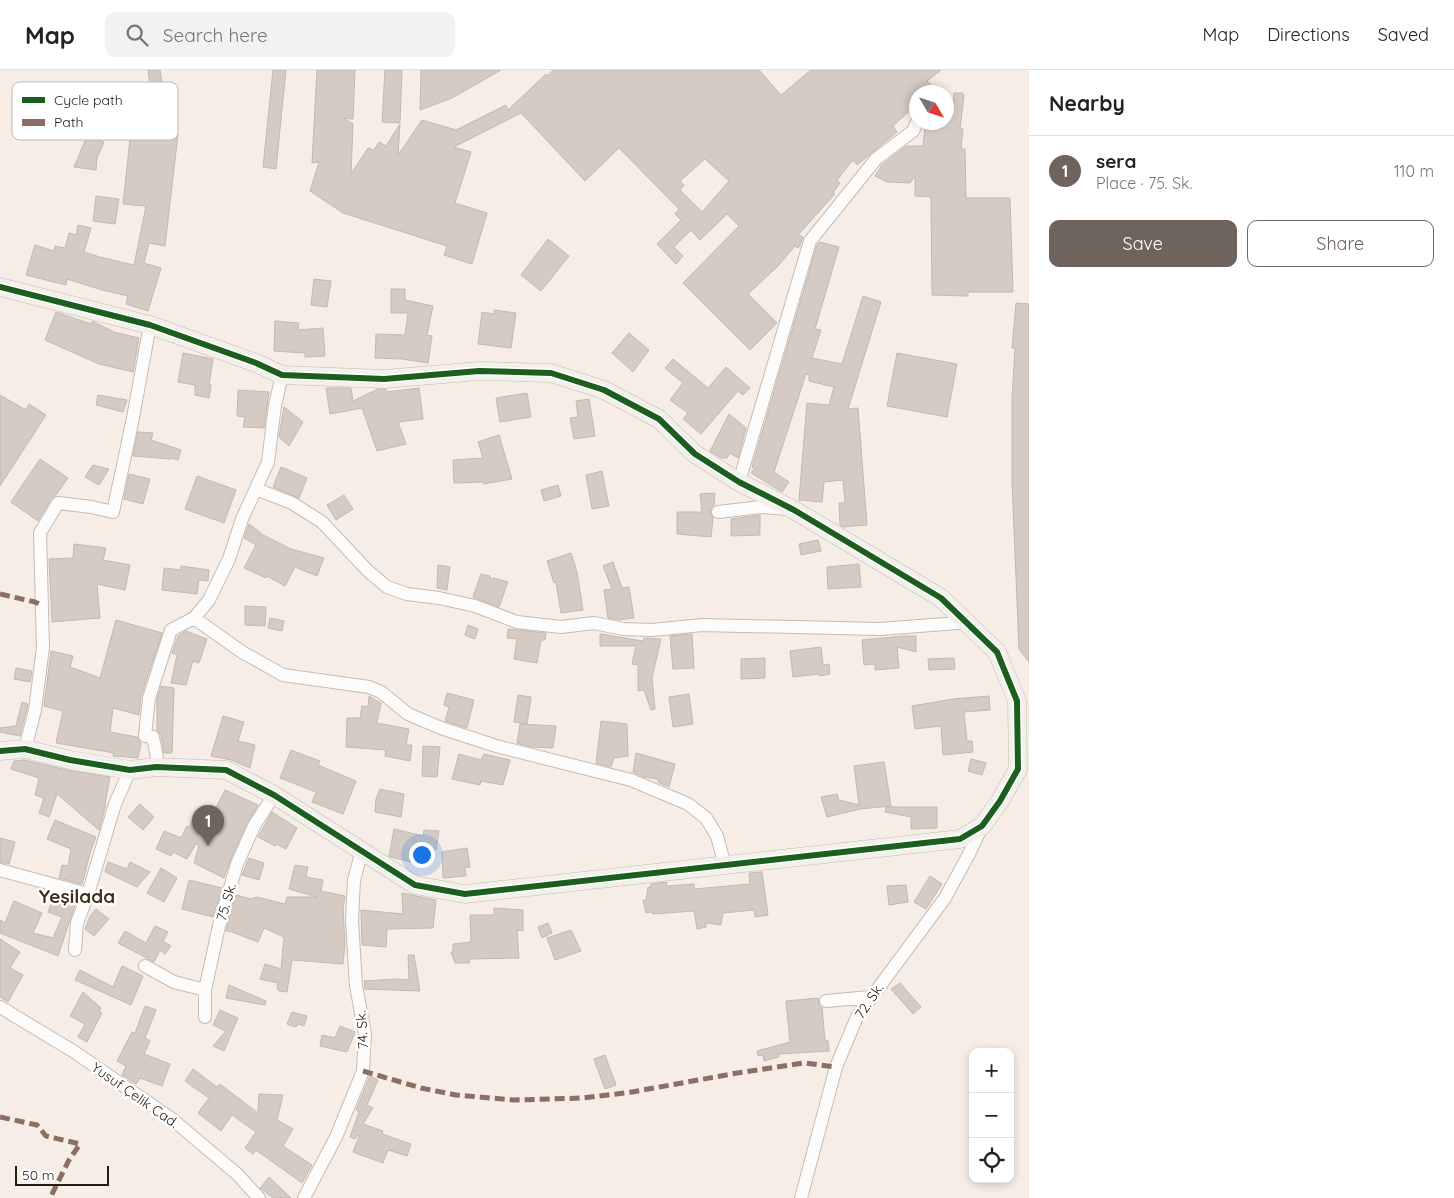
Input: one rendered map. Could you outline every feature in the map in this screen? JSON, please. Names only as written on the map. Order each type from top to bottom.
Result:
[{"type":"street","points":[[739,482],[810,241],[876,159],[913,130]]},
{"type":"street","points":[[0,287],[150,325],[256,363],[282,375],[384,379],[479,371],[551,374],[604,390],[659,419],[695,454],[739,482],[794,510],[941,598],[997,652],[1017,700],[1023,771],[982,826],[960,838],[726,866],[465,894],[415,885],[274,795],[226,770],[156,767],[130,770],[70,760],[25,749],[1,751]]},
{"type":"street","points":[[25,749],[35,710],[43,647],[40,533],[58,503],[92,507],[113,512],[150,325]]},
{"type":"street","points":[[156,767],[157,758],[152,737],[145,736],[149,698],[171,630],[194,618],[209,600],[230,559],[242,519],[268,462],[275,405],[282,375]]},
{"type":"street","points":[[256,489],[292,503],[322,522],[368,571],[387,588],[407,594],[439,598],[475,606],[517,622],[562,627],[594,623],[652,630],[702,625],[880,629],[958,623],[964,620]]},
{"type":"street","points":[[718,512],[760,507],[794,510]]},
{"type":"street","points":[[194,618],[242,652],[283,675],[369,687],[381,692],[408,714],[441,728],[496,746],[631,780],[688,804],[706,818],[717,836],[726,866]]},
{"type":"street","points":[[75,950],[77,923],[88,894],[115,804],[130,770]]},
{"type":"street","name":"75. Sk.","points":[[205,1017],[205,990],[213,924],[254,826],[274,795]]},
{"type":"street","name":"72. Sk.","points":[[801,1198],[836,1067],[857,1017],[945,898],[982,826]]},
{"type":"street","name":"74. Sk.","points":[[304,1198],[336,1137],[363,1071],[365,1034],[356,986],[352,920],[354,880],[362,850]]},
{"type":"street","points":[[0,870],[88,894]]},
{"type":"street","points":[[145,966],[174,982],[205,990]]},
{"type":"street","points":[[826,1001],[870,997]]},
{"type":"street","name":"Yusuf Çelik Cad.","points":[[0,1007],[74,1052],[172,1119],[237,1174],[259,1198]]},
{"type":"building","points":[[148,70],[160,70],[162,82],[150,82]]},
{"type":"building","points":[[273,70],[286,70],[276,169],[263,167]]},
{"type":"building","points":[[317,70],[355,70],[353,119],[343,118],[353,124],[351,174],[368,148],[374,150],[379,142],[386,146],[400,124],[398,155],[422,120],[456,130],[506,105],[508,110],[546,74],[548,76],[553,70],[759,70],[781,95],[811,70],[941,70],[927,81],[931,85],[909,85],[909,111],[893,126],[897,132],[857,165],[853,160],[837,180],[840,183],[833,193],[835,194],[798,235],[803,237],[798,248],[795,246],[778,266],[748,294],[777,323],[750,350],[683,283],[739,226],[727,214],[700,240],[691,230],[674,247],[683,256],[676,264],[657,244],[681,220],[675,214],[679,209],[619,148],[585,181],[521,113],[454,147],[471,152],[455,203],[487,213],[472,264],[444,255],[447,246],[343,213],[310,191],[319,162],[312,163]],"holes":[[[705,159],[729,181],[702,212],[680,190],[684,185],[680,181]]]},
{"type":"building","points":[[385,70],[402,70],[400,123],[382,122]]},
{"type":"building","points":[[421,70],[501,70],[452,98],[420,110]]},
{"type":"building","points":[[954,93],[962,93],[964,95],[960,129],[963,129],[961,149],[965,149],[966,198],[1010,198],[1013,292],[968,292],[968,296],[932,295],[931,197],[915,196],[915,176],[910,183],[887,182],[875,176],[882,165],[906,146],[923,146],[925,130],[954,130]]},
{"type":"building","points":[[85,140],[104,142],[97,158],[96,170],[74,167]]},
{"type":"building","points":[[130,140],[177,140],[165,246],[149,243],[144,263],[161,268],[148,311],[126,304],[128,296],[67,279],[66,285],[26,275],[35,245],[54,251],[55,246],[65,248],[69,233],[76,235],[78,225],[91,228],[84,252],[134,265],[146,206],[123,204]]},
{"type":"building","points":[[96,196],[119,199],[115,224],[93,221]]},
{"type":"building","points":[[548,239],[569,256],[541,291],[521,275]]},
{"type":"building","points":[[820,242],[839,247],[815,329],[821,330],[812,358],[842,364],[863,296],[881,302],[848,409],[858,408],[867,525],[843,527],[840,525],[839,503],[845,503],[843,480],[824,482],[822,502],[799,500],[807,403],[829,405],[834,387],[809,381],[809,375],[806,374],[774,472],[789,482],[782,492],[751,473],[754,469],[752,467],[817,245]]},
{"type":"building","points":[[314,279],[331,281],[327,307],[311,305]]},
{"type":"building","points":[[391,289],[405,289],[405,300],[433,306],[427,335],[432,336],[428,363],[402,359],[375,358],[376,334],[405,335],[408,313],[391,313]]},
{"type":"building","points":[[1016,303],[1029,304],[1029,662],[1019,649],[1012,483],[1012,399],[1015,348],[1012,348]]},
{"type":"building","points":[[494,310],[516,313],[511,348],[478,344],[482,312],[494,314]]},
{"type":"building","points":[[56,312],[91,324],[92,321],[114,332],[139,338],[133,372],[99,364],[45,340]]},
{"type":"building","points":[[275,321],[299,323],[298,330],[323,328],[325,356],[305,357],[305,353],[274,351]]},
{"type":"building","points":[[629,333],[649,350],[633,372],[612,353]]},
{"type":"building","points":[[183,353],[213,359],[209,398],[195,395],[195,385],[178,382]]},
{"type":"building","points":[[897,353],[957,364],[947,417],[887,406]]},
{"type":"building","points":[[673,359],[708,388],[726,367],[750,388],[743,395],[738,391],[701,434],[683,419],[688,413],[670,400],[683,383],[665,368]]},
{"type":"building","points":[[326,388],[351,388],[353,401],[378,389],[386,389],[387,392],[419,388],[423,419],[398,422],[406,444],[377,451],[362,408],[330,414]]},
{"type":"building","points":[[238,390],[269,392],[264,428],[243,427],[245,417],[237,416]]},
{"type":"building","points":[[527,393],[531,417],[500,422],[496,398]]},
{"type":"building","points":[[0,395],[26,410],[29,404],[46,415],[0,486]]},
{"type":"building","points":[[98,395],[127,400],[123,412],[96,405]]},
{"type":"building","points":[[589,399],[595,436],[574,439],[570,418],[578,417],[576,401]]},
{"type":"building","points":[[284,407],[303,422],[289,446],[279,437]]},
{"type":"building","points":[[729,414],[746,428],[738,458],[730,453],[727,458],[721,458],[710,451]]},
{"type":"building","points":[[138,432],[153,433],[151,440],[181,450],[178,460],[133,456]]},
{"type":"building","points":[[499,435],[512,479],[484,484],[484,482],[454,483],[453,460],[483,458],[478,442]]},
{"type":"building","points":[[40,459],[68,478],[51,499],[38,521],[11,502]]},
{"type":"building","points":[[93,465],[109,469],[99,485],[85,477]]},
{"type":"building","points":[[281,467],[307,478],[299,498],[273,487]]},
{"type":"building","points":[[602,471],[609,506],[592,509],[586,475]]},
{"type":"building","points":[[129,474],[150,479],[143,504],[124,499]]},
{"type":"building","points":[[197,476],[236,490],[224,523],[185,509]]},
{"type":"building","points":[[558,485],[561,496],[544,501],[541,490]]},
{"type":"building","points":[[715,493],[714,505],[710,512],[713,518],[711,537],[677,534],[677,512],[702,512],[700,494]]},
{"type":"building","points":[[344,495],[353,509],[336,520],[327,505]]},
{"type":"building","points":[[760,515],[760,535],[731,536],[731,519]]},
{"type":"building","points":[[249,524],[261,534],[291,549],[324,558],[317,576],[295,567],[285,586],[267,576],[266,578],[244,568],[256,545],[244,538]]},
{"type":"building","points":[[818,540],[821,551],[801,555],[799,544]]},
{"type":"building","points":[[74,544],[106,548],[103,560],[130,565],[125,590],[97,584],[100,618],[52,622],[49,559],[73,558]]},
{"type":"building","points":[[571,553],[577,572],[583,610],[561,613],[556,582],[554,583],[547,561]]},
{"type":"building","points":[[613,562],[622,588],[629,587],[634,618],[619,620],[608,618],[604,590],[612,589],[603,566]]},
{"type":"building","points":[[859,564],[861,587],[828,589],[827,567]]},
{"type":"building","points":[[438,565],[450,567],[447,590],[437,588]]},
{"type":"building","points":[[181,566],[209,570],[208,581],[199,580],[197,594],[162,590],[164,568],[181,570]]},
{"type":"building","points":[[481,574],[490,576],[491,579],[494,578],[508,582],[499,607],[473,597]]},
{"type":"building","points":[[245,606],[266,607],[265,626],[245,625]]},
{"type":"building","points":[[270,618],[284,621],[282,631],[268,628]]},
{"type":"building","points":[[116,620],[162,633],[141,696],[139,715],[113,708],[110,732],[137,737],[141,743],[138,758],[113,756],[114,753],[56,743],[63,711],[44,706],[51,651],[73,656],[70,667],[100,678]]},
{"type":"building","points":[[468,625],[478,629],[475,639],[465,635]]},
{"type":"building","points":[[508,629],[546,633],[545,640],[541,640],[537,663],[514,659],[517,639],[507,638]]},
{"type":"building","points":[[186,631],[207,639],[199,663],[193,661],[186,685],[171,683],[177,655],[172,653],[178,636]]},
{"type":"building","points":[[600,634],[643,641],[644,638],[661,639],[652,678],[655,709],[651,710],[644,690],[638,691],[638,665],[632,664],[636,646],[600,646]]},
{"type":"building","points":[[692,634],[694,668],[673,669],[670,636]]},
{"type":"building","points":[[916,636],[916,652],[897,647],[899,668],[875,670],[875,664],[864,665],[862,640]]},
{"type":"building","points":[[821,647],[823,665],[829,664],[830,674],[793,677],[790,651]]},
{"type":"building","points":[[765,658],[765,678],[741,679],[741,659]]},
{"type":"building","points":[[954,658],[955,669],[929,670],[928,659]]},
{"type":"building","points":[[16,668],[32,671],[30,682],[14,679]]},
{"type":"building","points":[[161,686],[174,688],[172,753],[164,753],[161,735],[157,730],[157,700]]},
{"type":"building","points":[[447,693],[474,700],[467,728],[445,721],[449,707],[444,705]]},
{"type":"building","points":[[689,694],[693,724],[673,727],[669,697]]},
{"type":"building","points":[[518,695],[531,697],[527,724],[514,722]]},
{"type":"building","points":[[369,696],[381,703],[377,723],[409,729],[406,745],[412,745],[410,761],[385,756],[386,750],[346,747],[347,718],[360,718],[362,706],[368,707]]},
{"type":"building","points":[[989,696],[990,710],[964,712],[967,741],[972,741],[973,752],[943,755],[941,726],[915,729],[912,706],[953,699]]},
{"type":"building","points":[[22,702],[28,704],[20,736],[0,732],[0,728],[16,726]]},
{"type":"building","points":[[223,716],[244,722],[238,741],[255,745],[250,768],[231,760],[211,756]]},
{"type":"building","points":[[601,721],[627,724],[628,756],[614,758],[611,767],[596,763]]},
{"type":"building","points":[[520,724],[556,726],[553,748],[532,747],[517,743]]},
{"type":"building","points":[[423,746],[440,747],[437,777],[422,776]]},
{"type":"building","points":[[291,750],[320,761],[318,765],[356,781],[343,814],[312,802],[316,792],[280,778]]},
{"type":"building","points":[[636,753],[675,764],[669,787],[658,782],[658,779],[644,777],[633,772]]},
{"type":"building","points":[[459,754],[481,760],[484,754],[510,760],[503,785],[481,781],[480,785],[452,779]]},
{"type":"building","points":[[971,759],[986,763],[982,775],[968,771]]},
{"type":"building","points":[[24,760],[110,777],[106,804],[99,830],[57,794],[49,817],[39,813],[44,798],[35,795],[39,778],[11,769],[14,761]]},
{"type":"building","points":[[884,762],[891,806],[860,809],[827,817],[821,797],[837,794],[839,800],[859,805],[854,766]]},
{"type":"building","points":[[380,789],[404,794],[401,817],[375,812],[376,799]]},
{"type":"building","points":[[225,790],[258,805],[247,823],[224,878],[194,863],[199,845],[196,844],[187,859],[173,852],[171,856],[156,849],[164,831],[181,838],[187,826],[190,827],[193,818],[208,824]]},
{"type":"building","points":[[140,804],[154,817],[143,830],[128,817]]},
{"type":"building","points":[[886,807],[937,807],[937,828],[911,829],[911,817],[885,812]]},
{"type":"building","points":[[272,812],[297,828],[286,849],[276,844],[275,846],[258,837]]},
{"type":"building","points":[[55,820],[96,837],[82,884],[59,878],[62,865],[68,866],[71,849],[47,839]]},
{"type":"building","points":[[394,829],[423,836],[424,830],[439,831],[436,850],[414,848],[411,862],[389,856]]},
{"type":"building","points":[[0,838],[15,842],[9,864],[0,862]]},
{"type":"building","points":[[467,848],[470,867],[465,868],[466,876],[443,878],[442,852]]},
{"type":"building","points":[[249,858],[264,863],[259,880],[242,875]]},
{"type":"building","points":[[108,862],[127,869],[130,862],[150,872],[137,887],[105,872]]},
{"type":"building","points":[[295,865],[308,867],[306,877],[323,880],[321,891],[345,896],[343,909],[345,944],[343,964],[292,960],[287,992],[277,989],[278,983],[260,979],[265,964],[281,969],[284,937],[264,928],[258,942],[226,931],[236,895],[251,899],[257,897],[285,904],[287,897],[317,897],[289,889]]},
{"type":"building","points":[[161,868],[177,878],[164,902],[147,893]]},
{"type":"building","points":[[762,872],[768,915],[755,917],[754,910],[723,913],[721,925],[706,923],[706,927],[697,929],[694,911],[646,913],[643,900],[646,900],[648,887],[650,888],[651,884],[667,882],[666,886],[694,884],[694,889],[750,884],[749,873]]},
{"type":"building","points":[[930,876],[942,884],[926,909],[914,902]]},
{"type":"building","points":[[189,880],[222,888],[213,917],[182,909]]},
{"type":"building","points":[[906,885],[908,902],[889,905],[887,886]]},
{"type":"building","points":[[55,893],[77,899],[58,956],[0,933],[0,920],[5,923],[14,901],[42,913],[33,933],[53,938],[62,917],[48,912]]},
{"type":"building","points":[[402,893],[436,900],[433,928],[387,929],[386,947],[362,945],[361,910],[403,914]]},
{"type":"building","points":[[494,908],[523,910],[523,931],[517,930],[519,958],[470,959],[469,963],[455,963],[451,952],[453,952],[453,944],[471,942],[470,915],[494,915]]},
{"type":"building","points":[[96,909],[109,919],[94,936],[85,929],[90,916]]},
{"type":"building","points":[[548,923],[552,933],[542,938],[538,927]]},
{"type":"building","points":[[155,926],[168,932],[163,941],[171,946],[165,954],[160,950],[154,962],[118,943],[125,931],[146,943]]},
{"type":"building","points":[[571,930],[581,951],[555,960],[547,938]]},
{"type":"building","points":[[0,939],[20,952],[10,968],[23,975],[8,1002],[0,997]]},
{"type":"building","points":[[408,955],[414,955],[420,991],[365,989],[364,981],[409,980]]},
{"type":"building","points":[[122,966],[143,976],[131,1005],[75,980],[80,970],[113,987]]},
{"type":"building","points":[[900,983],[921,1007],[913,1014],[891,989]]},
{"type":"building","points":[[229,985],[266,1001],[265,1005],[226,998]]},
{"type":"building","points":[[83,992],[101,1008],[99,1012],[102,1013],[87,1042],[78,1037],[85,1024],[70,1016]]},
{"type":"building","points":[[818,998],[819,1005],[822,1008],[825,1040],[828,1041],[829,1051],[779,1054],[779,1057],[764,1061],[763,1055],[758,1056],[757,1051],[790,1042],[786,1001]]},
{"type":"building","points":[[145,1006],[156,1010],[145,1038],[150,1041],[144,1054],[170,1064],[162,1086],[140,1078],[136,1084],[122,1075],[126,1066],[117,1061],[132,1032],[135,1033]]},
{"type":"building","points":[[220,1010],[238,1018],[224,1051],[213,1046],[226,1031],[213,1025]]},
{"type":"building","points":[[292,1012],[307,1016],[304,1026],[298,1024],[296,1027],[287,1024]]},
{"type":"building","points":[[340,1026],[355,1032],[347,1052],[320,1046],[322,1035],[335,1038]]},
{"type":"building","points":[[605,1055],[616,1085],[605,1089],[594,1059]]},
{"type":"building","points":[[193,1069],[217,1087],[220,1084],[258,1113],[259,1094],[283,1095],[277,1120],[293,1129],[283,1146],[312,1165],[302,1183],[256,1150],[253,1154],[245,1148],[256,1132],[232,1115],[221,1131],[198,1113],[209,1098],[185,1081]]},
{"type":"building","points":[[370,1076],[378,1080],[367,1105],[373,1108],[363,1124],[383,1131],[382,1134],[411,1144],[407,1156],[388,1150],[383,1163],[353,1152],[359,1136],[357,1135],[355,1139],[350,1137],[359,1112],[356,1110]]},
{"type":"building","points":[[269,1177],[291,1198],[273,1198],[260,1188]]},
{"type":"marked path","points":[[0,594],[35,602],[43,606]]},
{"type":"marked path","points":[[363,1071],[421,1088],[456,1095],[514,1100],[583,1098],[632,1092],[804,1063],[836,1067]]},
{"type":"marked path","points":[[0,1117],[37,1125],[46,1136],[80,1144],[69,1160],[50,1198]]},
{"type":"cycle path","points":[[0,287],[150,325],[256,363],[282,375],[384,379],[479,371],[551,373],[604,390],[659,419],[695,454],[739,482],[794,510],[941,598],[997,652],[1017,701],[1018,769],[1000,801],[982,826],[960,839],[465,894],[415,885],[274,795],[226,770],[156,767],[130,770],[70,760],[25,749],[0,751]]},
{"type":"place","name":"sera","points":[[208,846]]},
{"type":"district","name":"Yeşilada","points":[[77,896]]}]
